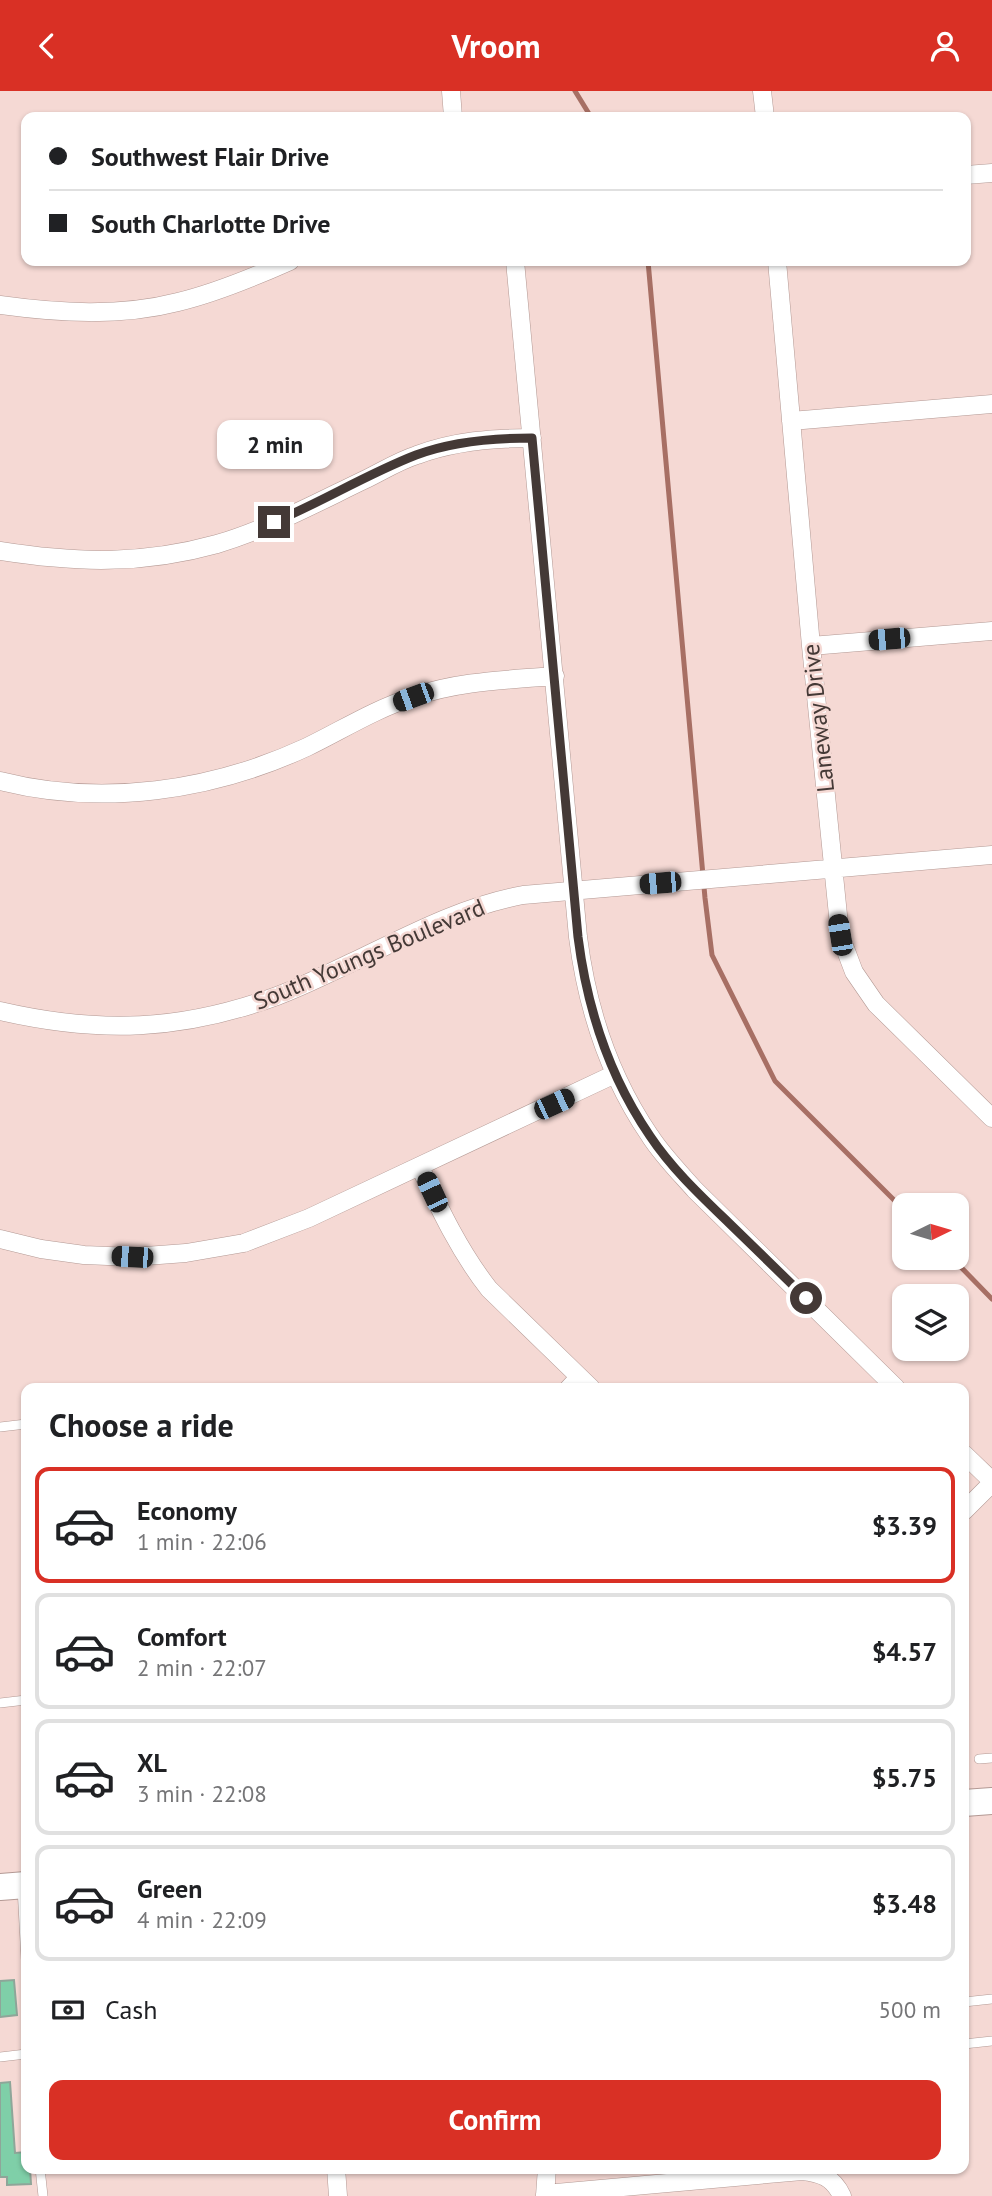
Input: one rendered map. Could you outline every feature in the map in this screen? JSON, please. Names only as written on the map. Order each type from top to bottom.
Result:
[{"type":"main road","points":[[969,1803],[992,1801]]},
{"type":"street","points":[[452,91],[453,112]]},
{"type":"street","points":[[762,91],[764,112]]},
{"type":"street","points":[[971,175],[992,173]]},
{"type":"street","points":[[0,305],[82,312],[157,306],[177,303],[214,291],[278,266]]},
{"type":"street","points":[[515,266],[578,937],[587,996],[600,1037],[615,1074],[651,1138],[695,1190],[891,1383]]},
{"type":"street","name":"Laneway Drive","points":[[777,266],[840,935],[854,972],[876,1004],[992,1118]]},
{"type":"street","points":[[791,421],[992,404]]},
{"type":"street","points":[[0,551],[70,560],[118,560],[140,559],[193,549],[233,538],[293,514],[415,455],[466,442],[532,438]]},
{"type":"street","points":[[811,646],[992,631]]},
{"type":"street","points":[[0,781],[22,787],[82,793],[143,792],[198,783],[271,761],[306,747],[365,716],[430,691],[473,683],[555,676]]},
{"type":"street","name":"South Youngs Boulevard","points":[[0,1011],[58,1023],[95,1027],[186,1021],[280,995],[479,905],[523,895],[992,855]]},
{"type":"street","points":[[0,1239],[41,1249],[84,1255],[132,1257],[205,1251],[244,1243],[276,1232],[420,1167],[615,1074]]},
{"type":"street","points":[[420,1167],[443,1216],[489,1289],[586,1383]]},
{"type":"street","points":[[969,1459],[992,1482],[969,1506]]},
{"type":"street","points":[[336,2174],[338,2196]]},
{"type":"street","points":[[547,2174],[545,2195],[768,2174]]},
{"type":"street","points":[[818,2174],[828,2177],[842,2196]]},
{"type":"lane","points":[[568,1383],[576,1374]]},
{"type":"lane","points":[[0,1427],[21,1425]]},
{"type":"lane","points":[[0,1703],[21,1701]]},
{"type":"lane","points":[[979,1759],[992,1758]]},
{"type":"lane","points":[[16,1886],[21,1923]]},
{"type":"lane","points":[[969,2001],[992,1999]]},
{"type":"lane","points":[[969,2044],[992,2042]]},
{"type":"lane","points":[[0,2057],[21,2055]]},
{"type":"lane","points":[[41,2174],[43,2196]]},
{"type":"building","points":[[14,1980],[17,2015],[0,2017],[0,1981]]},
{"type":"building","points":[[10,2082],[15,2153],[21,2152],[21,2174],[30,2174],[31,2184],[7,2185],[7,2177],[0,2177],[0,2083]]},
{"type":"waterway","points":[[575,91],[588,112]]},
{"type":"waterway","points":[[648,266],[712,955],[775,1081],[892,1198]]},
{"type":"waterway","points":[[965,1271],[992,1299]]},
{"type":"route","points":[[274,522],[415,455],[466,442],[532,438],[578,937],[592,1014],[615,1074],[651,1138],[695,1190],[806,1298]]}]
